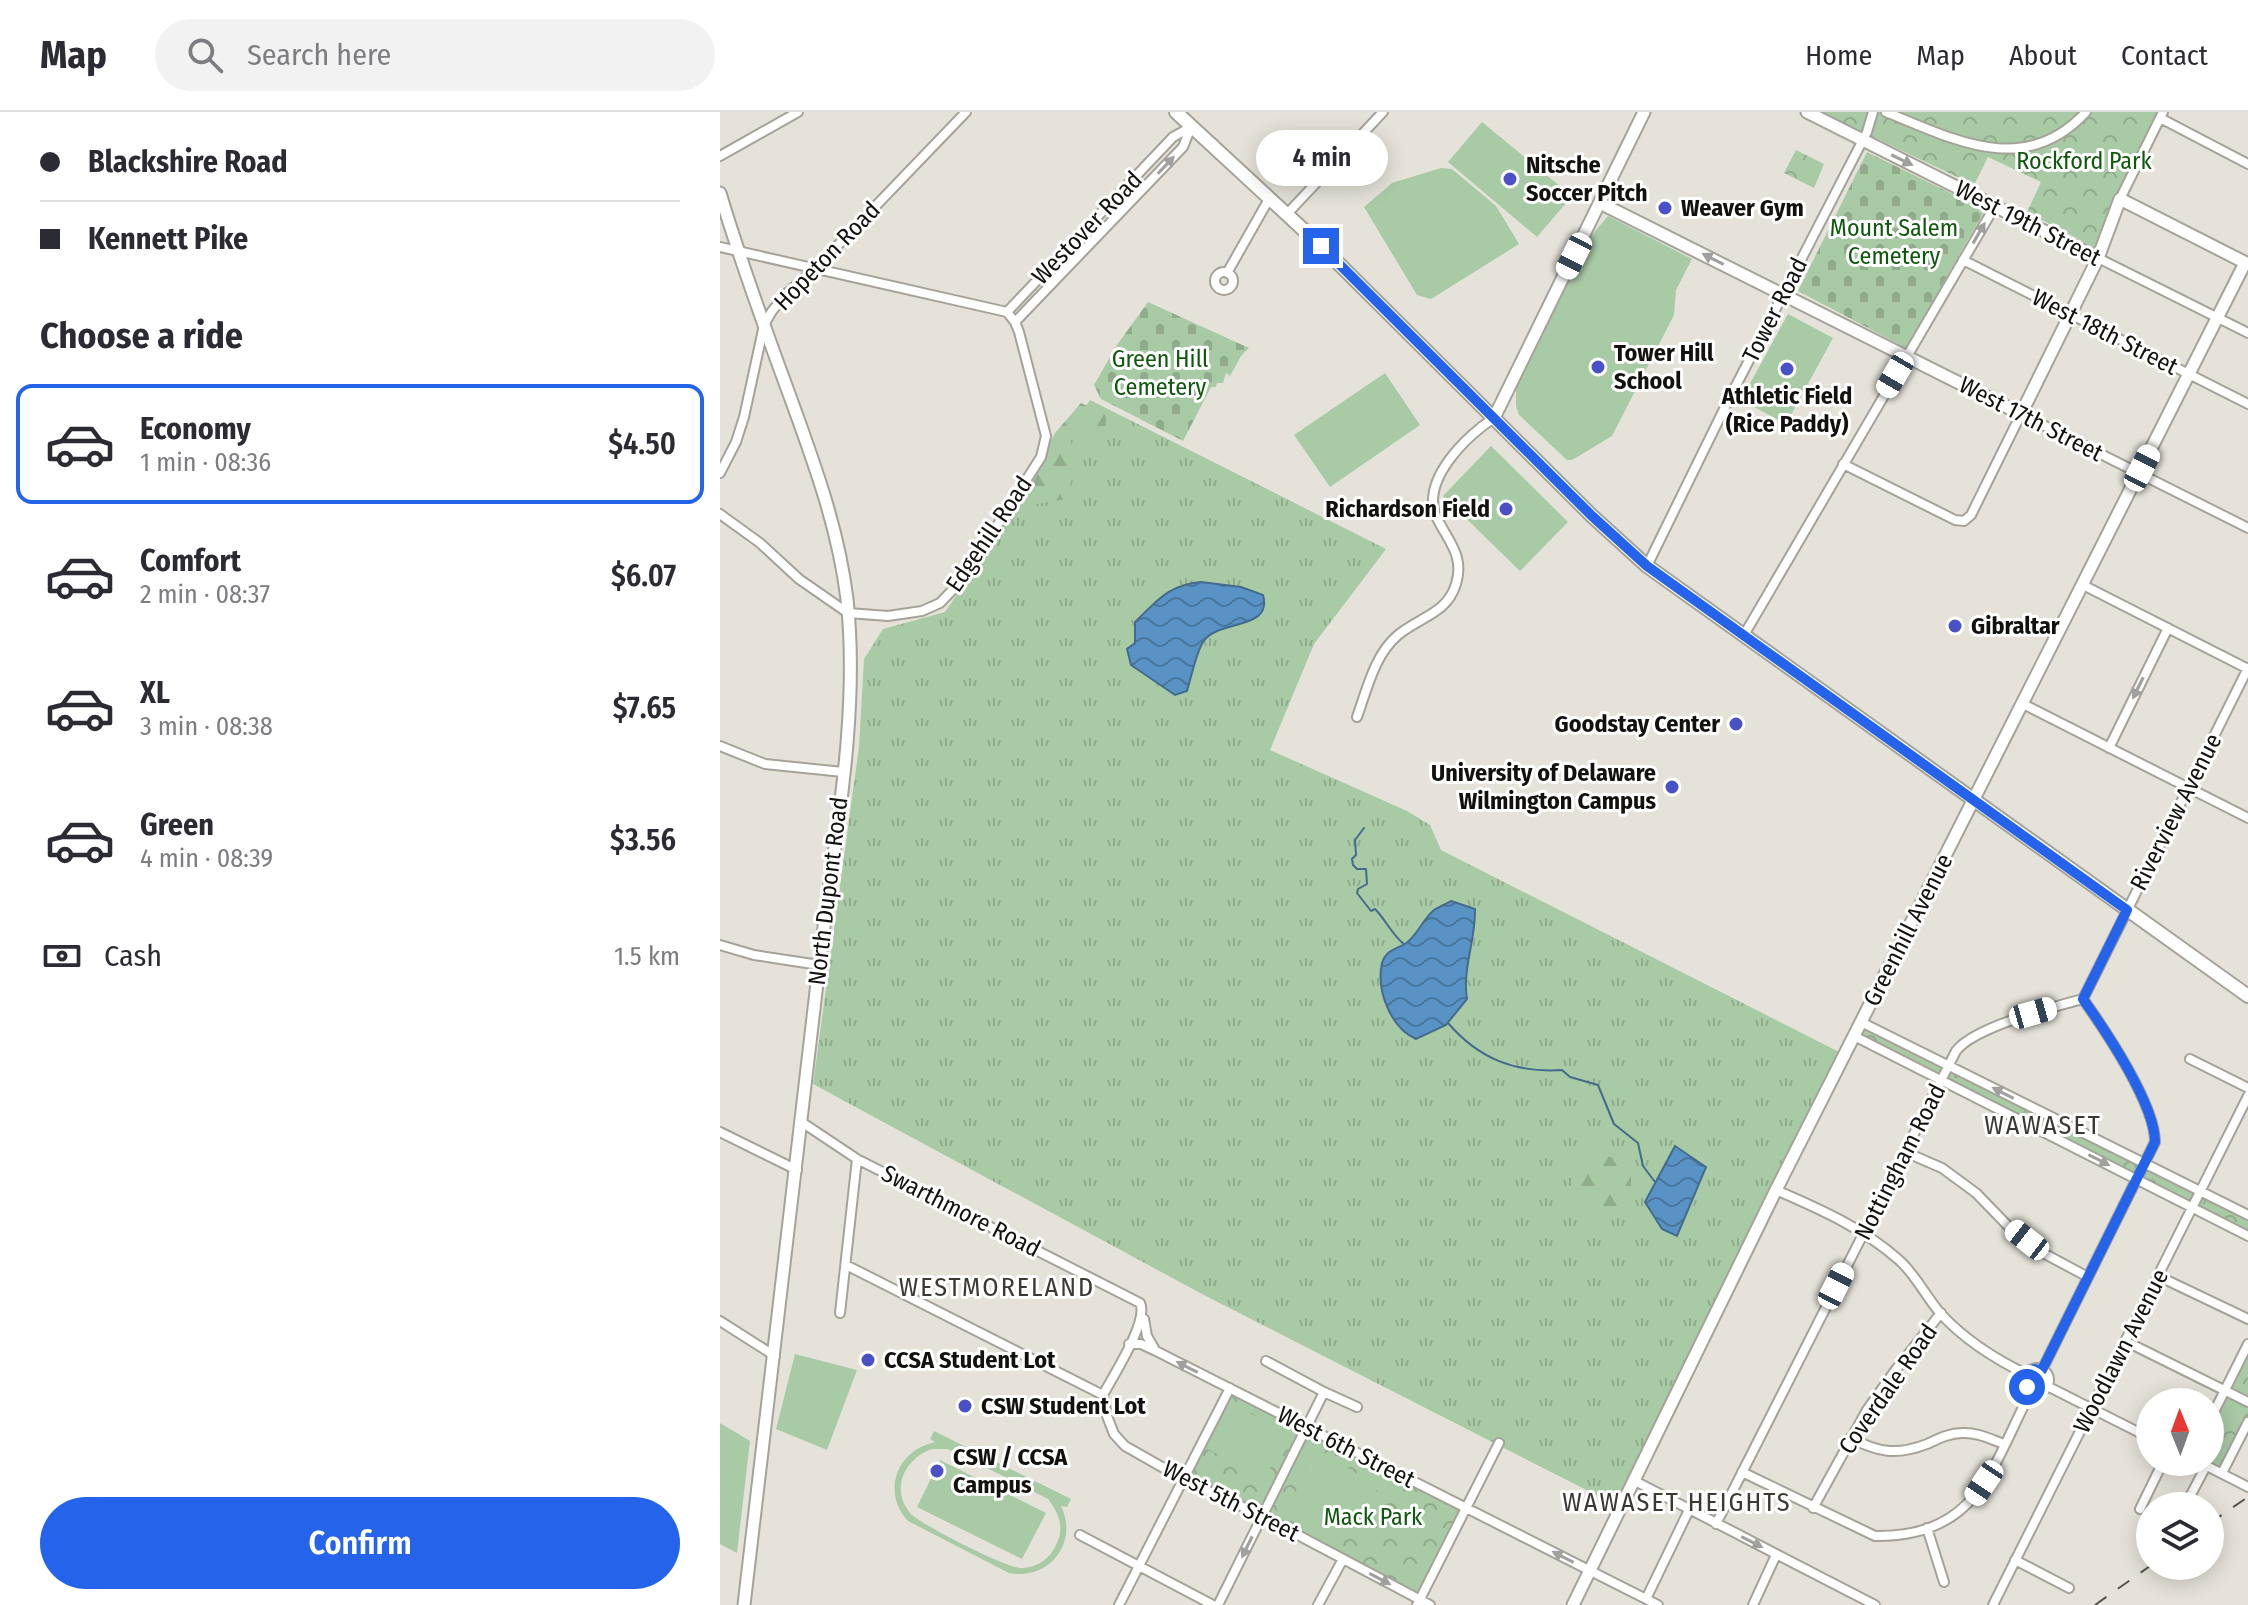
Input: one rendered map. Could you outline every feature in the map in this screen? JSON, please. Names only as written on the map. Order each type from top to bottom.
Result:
[{"type":"main road","points":[[1176,112],[1321,246],[1592,516],[1647,566],[2248,996]]},
{"type":"street","points":[[720,156],[798,112]]},
{"type":"street","name":"Hopeton Road","points":[[720,473],[736,442],[744,417],[764,325],[786,294],[817,267],[966,112]]},
{"type":"street","points":[[1286,215],[1383,112]]},
{"type":"street","points":[[1357,717],[1382,654],[1398,635],[1437,612],[1457,583],[1458,555],[1435,513],[1436,481],[1473,435],[1494,418],[1644,112]]},
{"type":"street","name":"West 19th Street","points":[[1807,112],[2248,333]]},
{"type":"street","name":"Tower Road","points":[[1647,566],[1867,132],[1873,112]]},
{"type":"street","points":[[1886,112],[1963,143],[1991,149],[2023,148],[2053,139],[2086,112]]},
{"type":"street","points":[[1843,464],[1955,520],[1964,521],[1971,515],[2098,258],[2120,199],[2161,115],[2248,164]]},
{"type":"street","name":"Westover Road","points":[[1007,312],[1173,137],[1191,127]]},
{"type":"street","name":"Westover Road","points":[[1015,322],[1183,147],[1191,127]]},
{"type":"street","name":"North Dupont Road","points":[[720,193],[737,252],[829,509],[841,558],[851,672],[843,772],[803,1123],[744,1605]]},
{"type":"street","points":[[1227,273],[1269,199]]},
{"type":"street","points":[[2120,199],[2247,262]]},
{"type":"street","name":"West 17th Street","points":[[1600,203],[2248,528]]},
{"type":"street","points":[[1744,635],[1995,206]]},
{"type":"street","points":[[720,247],[1007,312]]},
{"type":"street","name":"West 18th Street","points":[[1963,260],[2248,404]]},
{"type":"street","name":"Greenhill Avenue","points":[[1573,1605],[1776,1190],[2247,262]]},
{"type":"street","name":"Edgehill Road","points":[[848,613],[888,616],[922,611],[940,603],[963,579],[1041,457],[1046,436],[1015,322],[1007,312]]},
{"type":"street","points":[[720,516],[760,543],[799,579],[848,613]]},
{"type":"street","points":[[2083,585],[2248,668]]},
{"type":"street","points":[[2109,748],[2168,628]]},
{"type":"street","name":"Riverview Avenue","points":[[2083,999],[2248,668]]},
{"type":"street","points":[[2023,704],[2248,818]]},
{"type":"street","points":[[720,746],[765,764],[843,772]]},
{"type":"street","points":[[720,945],[754,955],[819,965]]},
{"type":"street","points":[[2042,1370],[2155,1142],[2149,1112],[2103,1027],[2083,999]]},
{"type":"street","name":"Nottingham Road","points":[[1716,1524],[1960,1046],[1969,1039],[2033,1013],[2083,999]]},
{"type":"street","points":[[1861,1022],[2248,1215]]},
{"type":"street","points":[[1854,1036],[2248,1236]]},
{"type":"street","points":[[2190,1059],[2248,1088]]},
{"type":"street","name":"Woodlawn Avenue","points":[[1993,1605],[2248,1096]]},
{"type":"street","name":"Swarthmore Road","points":[[803,1123],[857,1159],[1122,1292],[1140,1303],[1143,1314]]},
{"type":"street","points":[[720,1132],[797,1170]]},
{"type":"street","points":[[1905,1152],[1942,1168],[1976,1193],[2008,1226],[2045,1254],[2088,1277]]},
{"type":"street","points":[[840,1313],[857,1159]]},
{"type":"street","points":[[1776,1190],[1863,1233],[1903,1263],[1941,1313],[1983,1350],[2026,1374]]},
{"type":"street","points":[[846,1265],[1103,1395],[1143,1314]]},
{"type":"street","points":[[2158,1276],[2248,1319]]},
{"type":"street","name":"Coverdale Road","points":[[1813,1508],[1850,1438],[1894,1372],[1941,1313]]},
{"type":"street","points":[[1143,1314],[1147,1336],[1156,1351]]},
{"type":"street","points":[[720,1321],[775,1356]]},
{"type":"street","points":[[2125,1341],[2218,1388]]},
{"type":"street","name":"West 6th Street","points":[[1129,1344],[1141,1344],[1156,1351],[1658,1605]]},
{"type":"street","points":[[2248,1344],[2224,1391],[2248,1402]]},
{"type":"street","points":[[1266,1361],[1357,1407]]},
{"type":"street","points":[[2034,1369],[2042,1370],[2048,1377],[2047,1386],[2040,1392],[2031,1391],[2025,1383],[2026,1374],[2034,1369]]},
{"type":"street","points":[[2047,1386],[2136,1431]]},
{"type":"street","points":[[1119,1605],[1230,1388]]},
{"type":"street","points":[[1742,1472],[1875,1536],[1899,1536],[1958,1514],[1971,1503],[2031,1391]]},
{"type":"street","points":[[1080,1535],[1216,1605],[1324,1392]]},
{"type":"street","name":"West 5th Street","points":[[1103,1395],[1114,1434],[1125,1446],[1183,1479],[1343,1559],[1418,1602],[1430,1605]]},
{"type":"street","points":[[2224,1469],[2248,1422]]},
{"type":"street","points":[[1850,1438],[1874,1450],[1898,1452],[1962,1433],[1977,1434],[2004,1444]]},
{"type":"street","points":[[1418,1602],[1499,1443]]},
{"type":"street","points":[[2224,1474],[2247,1486]]},
{"type":"street","points":[[1633,1480],[1862,1602],[1875,1605]]},
{"type":"street","points":[[1646,1599],[1689,1510]]},
{"type":"street","points":[[1927,1528],[1944,1582]]},
{"type":"street","points":[[1753,1605],[1776,1555]]},
{"type":"street","points":[[1318,1605],[1343,1559]]},
{"type":"street","points":[[2015,1560],[2069,1588]]},
{"type":"green space","name":"Rockford Park","points":[[1821,112],[2163,112],[2101,251],[2027,212],[2041,182],[1988,157],[1974,185]]},
{"type":"green space","name":"Nitsche Soccer Pitch","points":[[1482,122],[1572,196],[1537,237],[1448,162]]},
{"type":"green space","points":[[1796,150],[1824,164],[1814,188],[1784,173]]},
{"type":"green space","name":"Mount Salem Cemetery","points":[[1867,152],[1985,210],[1906,348],[1798,291]]},
{"type":"green space","points":[[1441,168],[1452,169],[1496,206],[1519,244],[1431,299],[1417,295],[1364,207],[1392,183]]},
{"type":"green space","points":[[1608,216],[1692,259],[1676,290],[1674,315],[1612,436],[1567,460],[1519,415],[1516,387],[1591,236]]},
{"type":"green space","name":"Green Hill Cemetery","points":[[1148,302],[1249,348],[1230,376],[1226,373],[1223,383],[1211,387],[1183,441],[1101,399],[1094,385],[1117,345]]},
{"type":"green space","name":"Athletic Field (Rice Paddy)","points":[[1788,314],[1833,338],[1786,424],[1741,400]]},
{"type":"green space","points":[[1385,373],[1420,425],[1330,487],[1294,435]]},
{"type":"green space","points":[[1090,400],[1386,549],[1314,644],[1270,750],[1407,811],[1430,825],[1441,850],[1847,1056],[1614,1504],[1202,1294],[813,1084],[859,747],[864,659],[883,629],[945,612]]},
{"type":"green space","points":[[1081,403],[1107,415],[1105,426],[1097,426],[1070,438],[1076,461],[1067,499],[1035,504],[1024,490],[1055,433]]},
{"type":"green space","name":"Richardson Field","points":[[1491,446],[1568,522],[1520,571],[1443,496]]},
{"type":"green space","points":[[1861,1022],[2248,1215],[2248,1236],[1854,1036]]},
{"type":"green space","points":[[1586,1152],[1610,1157],[1631,1170],[1624,1217],[1605,1222],[1577,1197],[1573,1176]]},
{"type":"green space","points":[[2248,1344],[2248,1422],[2224,1469],[2224,1392]]},
{"type":"green space","points":[[795,1354],[857,1370],[827,1450],[776,1429]]},
{"type":"green space","name":"Mack Park","points":[[1230,1388],[1467,1508],[1419,1600],[1183,1479]]},
{"type":"green space","points":[[1229,1404],[1289,1431],[1267,1475],[1263,1476],[1207,1449]]},
{"type":"green space","points":[[720,1423],[750,1441],[737,1553],[720,1544]]},
{"type":"green space","points":[[934,1431],[1071,1499],[1067,1507],[1061,1506],[1066,1533],[1057,1556],[1037,1571],[1009,1573],[908,1521],[895,1498],[897,1474],[911,1454],[935,1442],[930,1439]],"holes":[[[947,1449],[1048,1499],[1058,1515],[1060,1527],[1059,1539],[1046,1558],[1032,1566],[1012,1566],[946,1536],[910,1513],[901,1494],[903,1475],[922,1453]]]},
{"type":"green space","points":[[1323,1452],[1378,1487],[1361,1509],[1339,1522],[1313,1525],[1286,1517],[1310,1456]]},
{"type":"green space","points":[[940,1460],[1046,1513],[1022,1559],[917,1507]]},
{"type":"water","points":[[1201,582],[1241,587],[1263,595],[1264,606],[1252,620],[1220,630],[1203,642],[1187,691],[1175,695],[1131,665],[1127,649],[1135,643],[1135,622],[1157,600],[1180,586]]},
{"type":"water","points":[[1451,901],[1475,909],[1466,976],[1467,999],[1446,1025],[1416,1039],[1399,1026],[1387,1007],[1381,985],[1382,963],[1389,953],[1409,941],[1434,910]]},
{"type":"water","points":[[1675,1146],[1706,1167],[1677,1236],[1662,1229],[1645,1202]]},
{"type":"waterway","points":[[1364,828],[1355,840],[1356,855],[1352,859],[1357,869],[1366,869],[1367,884],[1357,893],[1404,944]]},
{"type":"waterway","points":[[1448,1023],[1472,1046],[1499,1061],[1529,1069],[1562,1070],[1570,1077],[1598,1085],[1614,1124],[1638,1143],[1643,1166],[1655,1182]]},
{"type":"railway","points":[[2224,1513],[2248,1497]]},
{"type":"railway","points":[[2095,1605],[2136,1576]]},
{"type":"place","name":"Nitsche Soccer Pitch","points":[[1510,179]]},
{"type":"place","name":"Weaver Gym","points":[[1665,208]]},
{"type":"place","name":"Tower Hill School","points":[[1598,367]]},
{"type":"place","name":"Athletic Field (Rice Paddy)","points":[[1787,369]]},
{"type":"place","name":"Richardson Field","points":[[1506,509]]},
{"type":"place","name":"Gibraltar","points":[[1955,626]]},
{"type":"place","name":"Goodstay Center","points":[[1736,724]]},
{"type":"place","name":"University of Delaware Wilmington Campus","points":[[1672,787]]},
{"type":"place","name":"CCSA Student Lot","points":[[868,1360]]},
{"type":"place","name":"CSW Student Lot","points":[[965,1406]]},
{"type":"place","name":"CSW / CCSA Campus","points":[[937,1471]]},
{"type":"district","name":"WAWASET","points":[[2043,1125]]},
{"type":"district","name":"WESTMORELAND","points":[[997,1287]]},
{"type":"district","name":"WAWASET HEIGHTS","points":[[1677,1502]]},
{"type":"route","points":[[1321,246],[1592,516],[1647,566],[2127,910],[2083,999],[2103,1027],[2149,1112],[2155,1142],[2042,1370],[2034,1369],[2026,1374],[2027,1387]]}]
